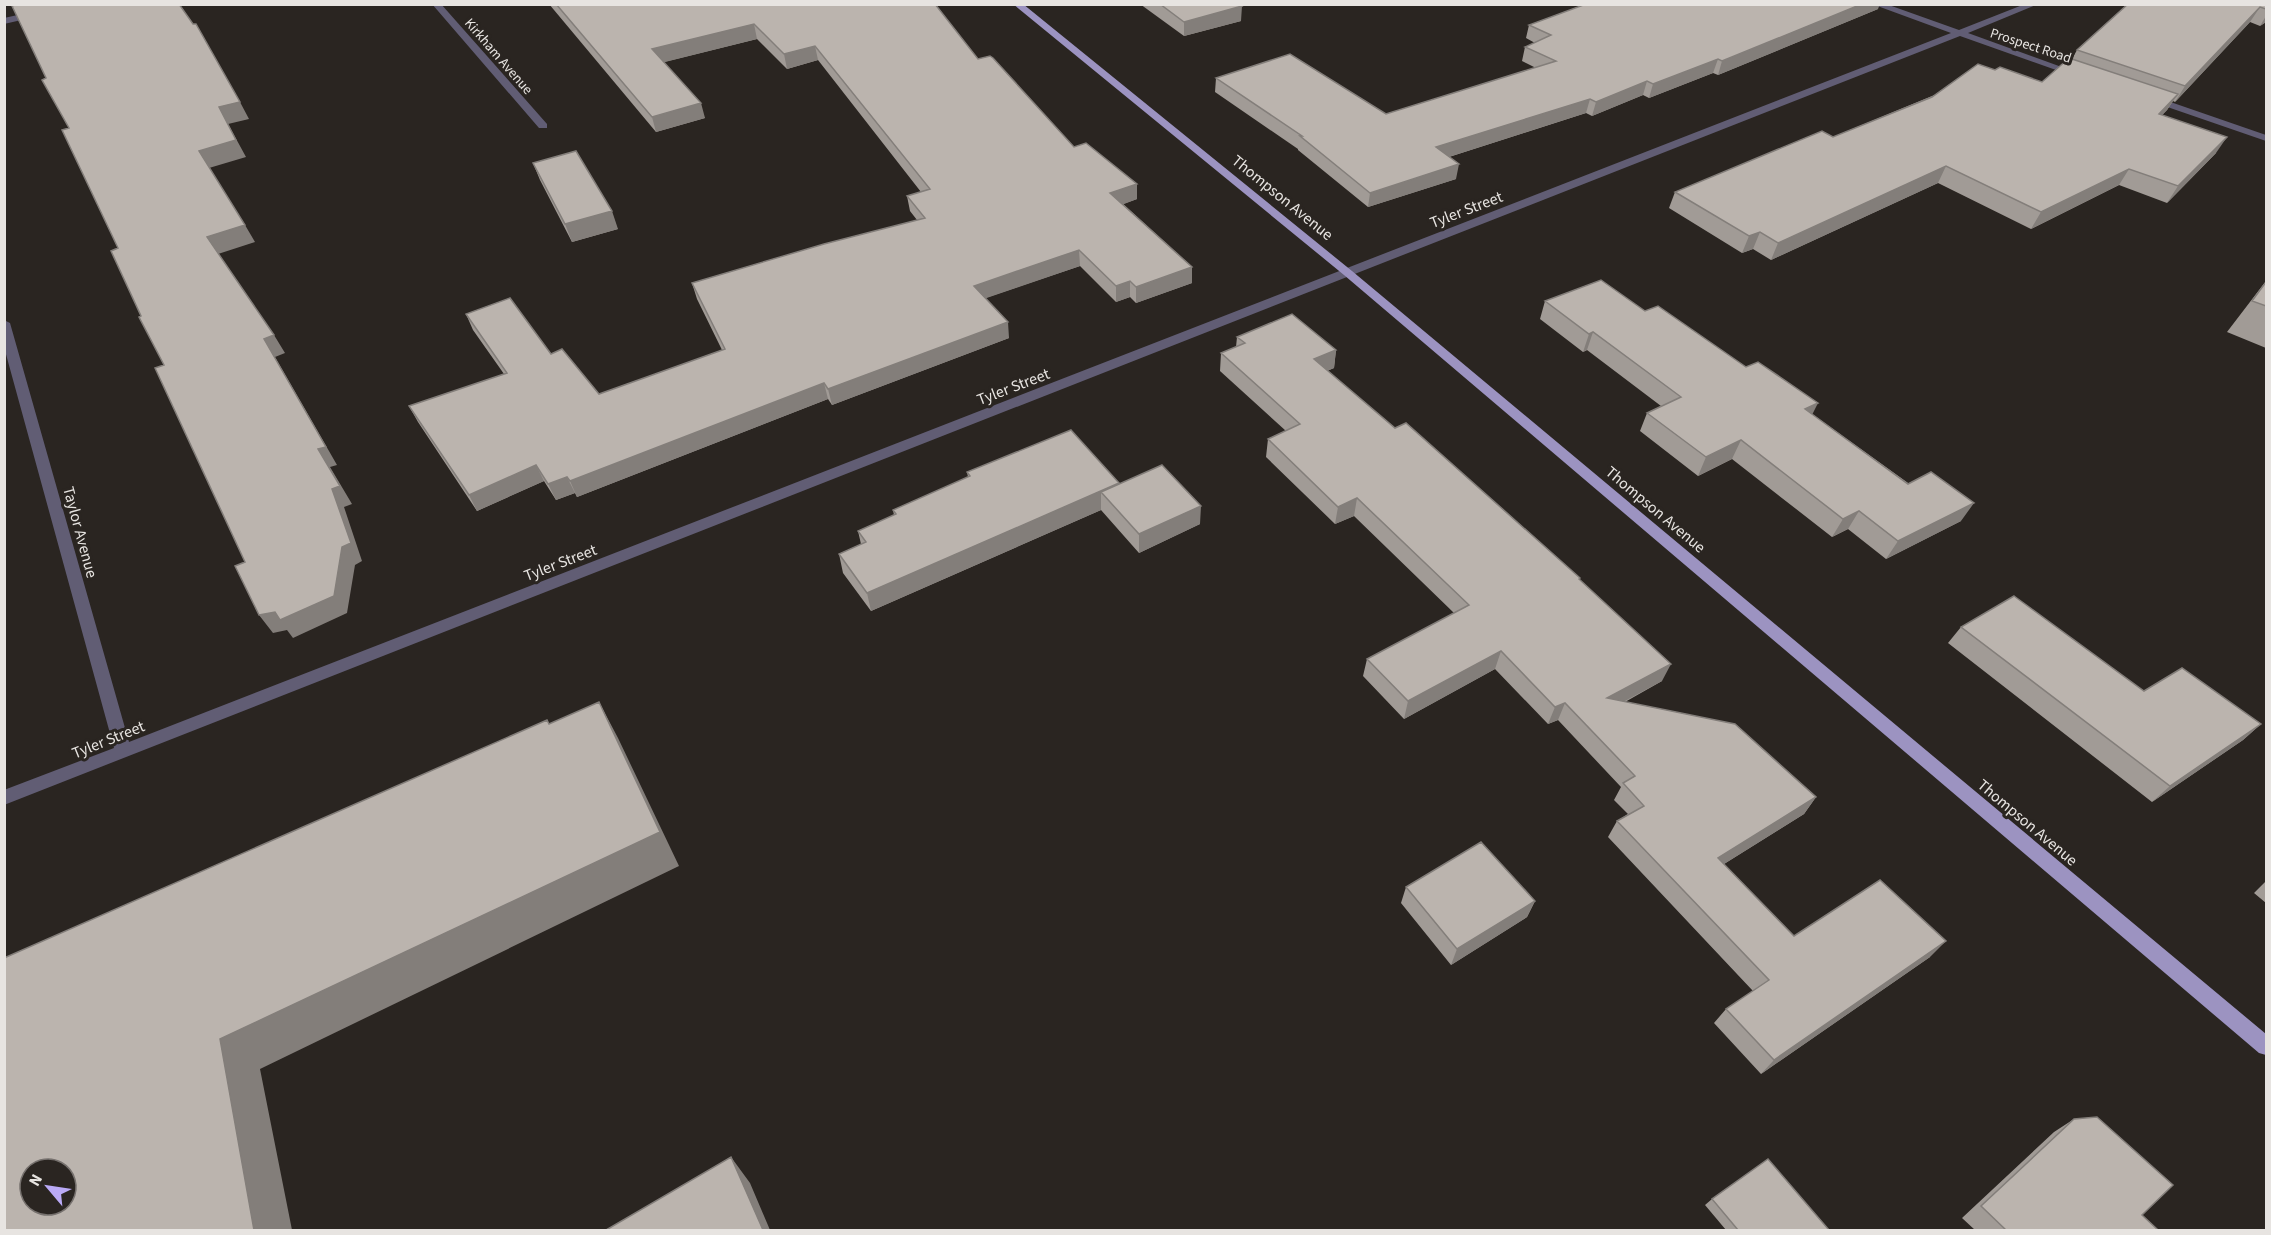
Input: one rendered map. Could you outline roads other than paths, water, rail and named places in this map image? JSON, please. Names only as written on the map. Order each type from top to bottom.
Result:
[{"type":"main road","name":"Thompson Avenue","points":[[1017,4],[1348,273],[2266,1046]]},
{"type":"street","name":"Kirkham Avenue","points":[[436,4],[543,126]]},
{"type":"street","name":"Prospect Road","points":[[1876,4],[2090,79]]},
{"type":"street","name":"Tyler Street","points":[[4,798],[2034,4]]},
{"type":"street","points":[[4,21],[50,11]]},
{"type":"street","points":[[2145,97],[2266,138]]},
{"type":"street","name":"Taylor Avenue","points":[[4,323],[123,751]]}]
